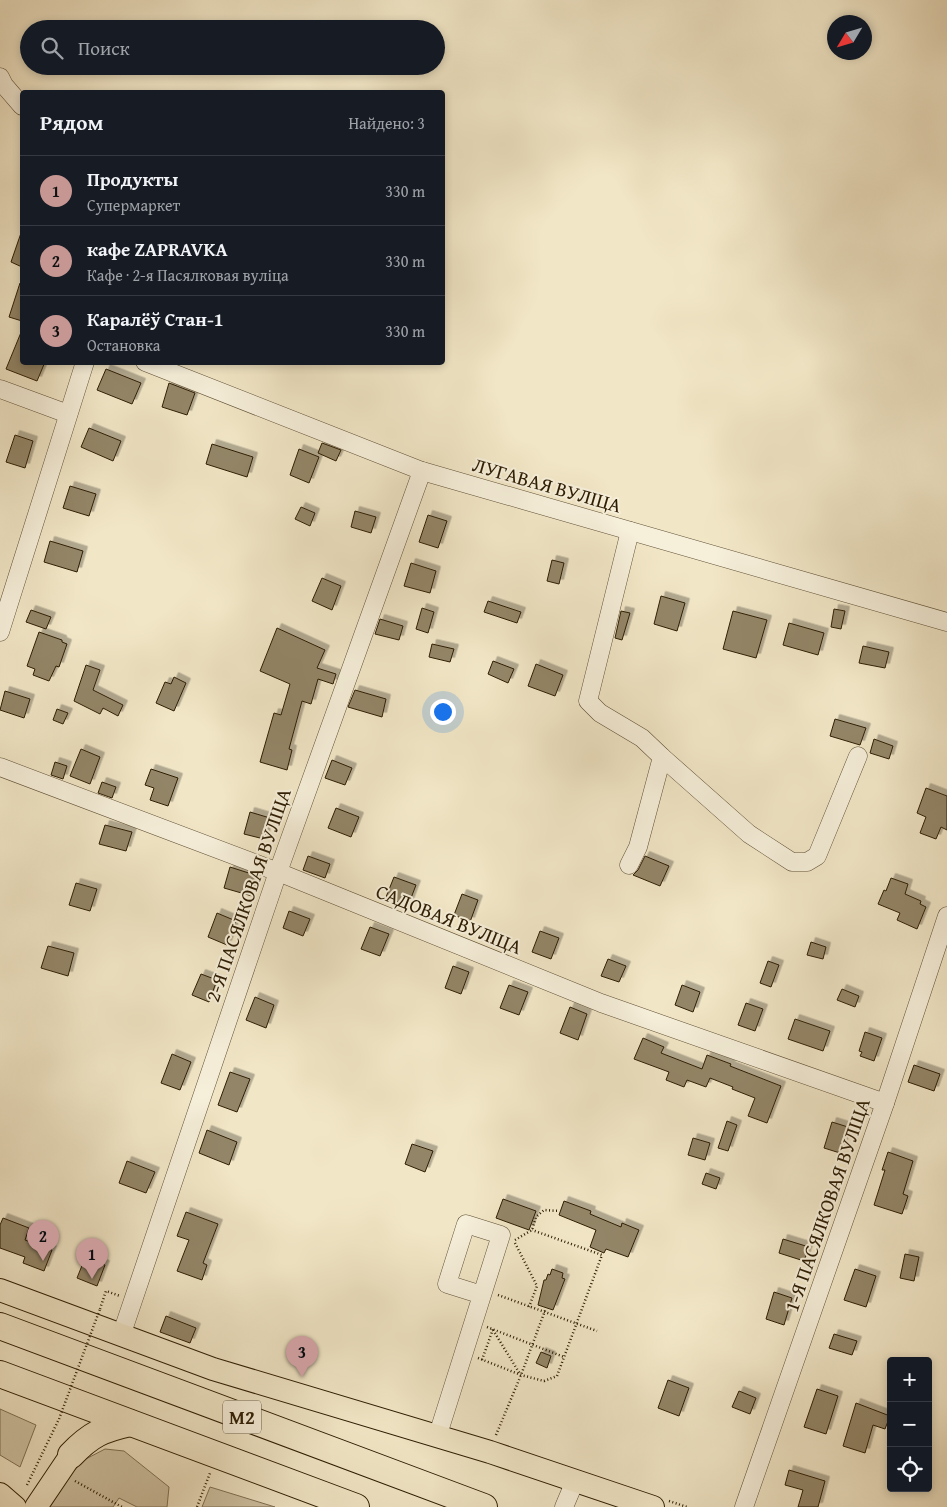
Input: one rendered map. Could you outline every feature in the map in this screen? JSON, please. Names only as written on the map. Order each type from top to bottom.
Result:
[{"type":"highway","name":"М2","points":[[0,1326],[484,1507]]},
{"type":"highway","name":"М2","points":[[0,1374],[58,1407],[130,1423],[356,1507]]},
{"type":"highway","points":[[58,1407],[69,1410],[76,1436],[66,1463]]},
{"type":"highway","points":[[66,1463],[86,1439],[98,1432],[130,1423]]},
{"type":"main road","points":[[0,1290],[213,1369],[490,1452],[653,1507]]},
{"type":"main road","points":[[0,1494],[25,1501],[66,1463]]},
{"type":"street","points":[[0,78],[20,104]]},
{"type":"street","points":[[0,632],[84,365]]},
{"type":"street","name":"ЛУГАВАЯ ВУЛІЦА","points":[[153,365],[422,472],[947,622]]},
{"type":"street","points":[[0,388],[68,414]]},
{"type":"street","name":"2-Я ПАСЯЛКОВАЯ ВУЛІЦА","points":[[121,1336],[278,872],[422,472]]},
{"type":"street","points":[[630,531],[588,701],[600,713],[642,738],[662,758],[749,834],[792,862],[807,862],[817,856],[858,756]]},
{"type":"street","points":[[629,865],[638,846],[662,758]]},
{"type":"street","name":"САДОВАЯ ВУЛІЦА","points":[[0,767],[278,872],[601,1003],[885,1103]]},
{"type":"street","name":"1-Я ПАСЯЛКОВАЯ ВУЛІЦА","points":[[744,1507],[885,1103],[947,916]]},
{"type":"street","points":[[437,1436],[489,1295]]},
{"type":"street","points":[[564,1507],[575,1480]]},
{"type":"path","points":[[507,1245],[532,1230],[536,1217],[544,1210],[559,1211]]},
{"type":"path","points":[[475,1357],[521,1375],[544,1381],[557,1376],[602,1255],[532,1230]]},
{"type":"path","points":[[511,1234],[537,1286],[529,1307]]},
{"type":"path","points":[[25,1501],[41,1460],[58,1407],[106,1291],[120,1296],[119,1301]]},
{"type":"path","points":[[489,1295],[597,1331]]},
{"type":"path","points":[[492,1443],[521,1375],[546,1308]]},
{"type":"path","points":[[486,1327],[564,1357]]},
{"type":"path","points":[[482,1360],[493,1329]]},
{"type":"path","points":[[493,1329],[521,1375]]},
{"type":"path","points":[[66,1463],[122,1507]]},
{"type":"path","points":[[197,1507],[210,1471]]},
{"type":"shaded area","points":[[0,1409],[36,1425],[20,1467],[0,1455]]},
{"type":"shaded area","points":[[105,1449],[124,1451],[169,1487],[167,1507],[137,1507],[119,1498],[113,1507],[49,1507],[59,1489],[82,1461]]},
{"type":"shaded area","points":[[210,1487],[275,1507],[202,1507]]},
{"type":"building","points":[[20,236],[20,266],[11,262]]},
{"type":"building","points":[[20,283],[20,320],[9,317]]},
{"type":"building","points":[[20,335],[20,365],[44,365],[37,381],[6,369]]},
{"type":"building","points":[[106,369],[141,383],[132,404],[97,390]]},
{"type":"building","points":[[169,383],[195,393],[187,415],[162,407]]},
{"type":"building","points":[[89,428],[121,441],[113,461],[81,447]]},
{"type":"building","points":[[15,435],[33,441],[25,468],[6,462]]},
{"type":"building","points":[[322,443],[341,450],[336,461],[318,453]]},
{"type":"building","points":[[212,444],[253,457],[247,477],[206,464]]},
{"type":"building","points":[[299,449],[319,457],[309,483],[290,475]]},
{"type":"building","points":[[70,486],[96,494],[89,516],[63,508]]},
{"type":"building","points":[[301,507],[315,513],[310,526],[295,519]]},
{"type":"building","points":[[355,511],[376,517],[371,533],[351,527]]},
{"type":"building","points":[[428,515],[447,521],[438,548],[419,542]]},
{"type":"building","points":[[50,541],[83,551],[77,572],[44,562]]},
{"type":"building","points":[[552,560],[564,563],[559,584],[547,581]]},
{"type":"building","points":[[411,563],[436,571],[430,593],[404,586]]},
{"type":"building","points":[[322,578],[341,586],[332,610],[312,601]]},
{"type":"building","points":[[661,596],[685,603],[677,631],[654,624]]},
{"type":"building","points":[[488,601],[521,612],[517,623],[484,612]]},
{"type":"building","points":[[422,608],[434,612],[428,633],[416,629]]},
{"type":"building","points":[[834,609],[845,611],[841,629],[831,627]]},
{"type":"building","points":[[31,610],[51,617],[46,629],[26,622]]},
{"type":"building","points":[[621,611],[630,613],[622,640],[615,638]]},
{"type":"building","points":[[733,611],[767,620],[756,658],[723,649]]},
{"type":"building","points":[[380,619],[403,626],[399,640],[375,634]]},
{"type":"building","points":[[789,623],[824,633],[818,655],[783,645]]},
{"type":"building","points":[[277,628],[325,650],[317,668],[336,674],[333,684],[318,679],[311,704],[302,701],[289,749],[292,750],[287,770],[260,762],[274,713],[281,715],[290,684],[260,671]]},
{"type":"building","points":[[39,632],[62,640],[62,642],[67,644],[59,667],[56,666],[49,681],[33,675],[35,669],[27,666]]},
{"type":"building","points":[[432,644],[454,649],[450,662],[429,657]]},
{"type":"building","points":[[863,646],[889,652],[885,668],[859,663]]},
{"type":"building","points":[[493,661],[514,669],[508,683],[488,674]]},
{"type":"building","points":[[536,664],[563,675],[555,696],[528,686]]},
{"type":"building","points":[[86,665],[100,670],[93,690],[123,705],[118,716],[103,708],[100,714],[74,701]]},
{"type":"building","points":[[174,677],[186,683],[174,711],[156,703],[165,682],[171,684]]},
{"type":"building","points":[[355,690],[386,699],[382,717],[348,707]]},
{"type":"building","points":[[5,691],[30,699],[24,718],[0,710]]},
{"type":"building","points":[[57,709],[68,713],[63,724],[53,720]]},
{"type":"building","points":[[835,719],[866,728],[860,745],[830,736]]},
{"type":"building","points":[[874,739],[893,746],[889,759],[870,753]]},
{"type":"building","points":[[81,749],[100,757],[90,784],[70,776]]},
{"type":"building","points":[[332,760],[352,768],[345,785],[325,778]]},
{"type":"building","points":[[55,762],[67,766],[63,779],[51,775]]},
{"type":"building","points":[[151,769],[178,778],[168,806],[150,800],[154,788],[145,785]]},
{"type":"building","points":[[102,782],[116,787],[112,798],[98,793]]},
{"type":"building","points":[[926,788],[947,796],[947,830],[941,827],[936,839],[920,833],[926,817],[917,813]]},
{"type":"building","points":[[336,808],[359,817],[351,837],[328,828]]},
{"type":"building","points":[[250,812],[270,818],[264,839],[244,834]]},
{"type":"building","points":[[105,825],[132,832],[126,851],[99,844]]},
{"type":"building","points":[[308,856],[330,864],[325,878],[303,870]]},
{"type":"building","points":[[645,856],[669,866],[660,886],[633,875],[638,870]]},
{"type":"building","points":[[230,867],[258,876],[252,896],[224,888]]},
{"type":"building","points":[[394,877],[416,885],[408,906],[386,897]]},
{"type":"building","points":[[891,878],[908,884],[905,894],[921,901],[920,904],[926,907],[917,929],[897,920],[900,913],[878,904]]},
{"type":"building","points":[[76,883],[97,889],[90,911],[69,905]]},
{"type":"building","points":[[462,894],[478,900],[470,922],[454,915]]},
{"type":"building","points":[[289,911],[310,919],[303,936],[283,928]]},
{"type":"building","points":[[217,913],[236,921],[227,945],[208,937]]},
{"type":"building","points":[[370,927],[389,934],[380,956],[361,949]]},
{"type":"building","points":[[540,931],[559,938],[551,959],[532,952]]},
{"type":"building","points":[[811,942],[826,947],[823,959],[807,955]]},
{"type":"building","points":[[48,946],[74,953],[68,976],[41,968]]},
{"type":"building","points":[[608,959],[626,966],[619,982],[601,976]]},
{"type":"building","points":[[768,961],[779,965],[771,987],[760,983]]},
{"type":"building","points":[[453,966],[469,972],[461,994],[445,988]]},
{"type":"building","points":[[201,974],[217,980],[209,1002],[192,995]]},
{"type":"building","points":[[509,985],[528,992],[519,1015],[500,1008]]},
{"type":"building","points":[[682,985],[700,992],[693,1012],[675,1005]]},
{"type":"building","points":[[842,989],[859,996],[855,1007],[837,1000]]},
{"type":"building","points":[[255,997],[274,1005],[266,1028],[246,1020]]},
{"type":"building","points":[[746,1003],[763,1009],[755,1031],[738,1025]]},
{"type":"building","points":[[570,1007],[587,1014],[578,1040],[560,1033]]},
{"type":"building","points":[[795,1019],[830,1031],[823,1051],[788,1039]]},
{"type":"building","points":[[865,1032],[882,1038],[874,1061],[860,1056],[862,1052],[859,1051]]},
{"type":"building","points":[[643,1038],[664,1047],[661,1053],[702,1069],[707,1055],[781,1086],[767,1123],[748,1116],[755,1098],[732,1089],[733,1087],[710,1078],[706,1087],[687,1080],[684,1087],[666,1080],[669,1072],[634,1059]]},
{"type":"building","points":[[172,1054],[191,1062],[180,1090],[161,1083]]},
{"type":"building","points":[[914,1065],[940,1074],[934,1091],[908,1082]]},
{"type":"building","points":[[230,1072],[250,1079],[237,1112],[218,1105]]},
{"type":"building","points":[[727,1121],[737,1125],[728,1151],[718,1148]]},
{"type":"building","points":[[832,1122],[848,1127],[840,1153],[824,1148]]},
{"type":"building","points":[[207,1130],[237,1142],[229,1165],[199,1153]]},
{"type":"building","points":[[693,1138],[710,1143],[705,1160],[688,1155]]},
{"type":"building","points":[[412,1144],[433,1151],[425,1172],[405,1164]]},
{"type":"building","points":[[888,1152],[913,1161],[903,1194],[908,1196],[902,1214],[874,1205],[885,1170],[882,1170]]},
{"type":"building","points":[[127,1161],[155,1172],[146,1193],[119,1183]]},
{"type":"building","points":[[706,1173],[720,1178],[716,1189],[702,1184]]},
{"type":"building","points":[[503,1199],[536,1211],[529,1230],[496,1218]]},
{"type":"building","points":[[564,1201],[591,1211],[590,1214],[621,1227],[622,1223],[639,1230],[628,1257],[606,1249],[604,1253],[590,1247],[596,1230],[559,1215]]},
{"type":"building","points":[[186,1212],[218,1224],[203,1263],[207,1265],[202,1280],[177,1271],[189,1240],[177,1236]]},
{"type":"building","points":[[3,1218],[29,1228],[25,1240],[52,1250],[44,1271],[23,1263],[25,1257],[0,1248],[0,1225]]},
{"type":"building","points":[[783,1239],[809,1247],[804,1261],[779,1253]]},
{"type":"building","points":[[905,1254],[919,1257],[914,1281],[900,1278]]},
{"type":"building","points":[[85,1258],[105,1265],[97,1286],[77,1278]]},
{"type":"building","points":[[552,1269],[563,1273],[562,1278],[565,1279],[553,1310],[538,1305],[544,1280],[546,1280],[548,1274],[550,1275]]},
{"type":"building","points":[[855,1269],[876,1276],[866,1307],[844,1300]]},
{"type":"building","points":[[774,1292],[792,1298],[784,1325],[766,1319]]},
{"type":"building","points":[[166,1316],[196,1328],[190,1343],[160,1332]]},
{"type":"building","points":[[834,1334],[857,1341],[852,1355],[829,1348]]},
{"type":"building","points":[[541,1352],[551,1356],[547,1368],[536,1363]]},
{"type":"building","points":[[668,1380],[689,1388],[679,1416],[658,1408]]},
{"type":"building","points":[[817,1389],[838,1396],[826,1434],[804,1427]]},
{"type":"building","points":[[739,1391],[756,1398],[750,1414],[732,1407]]},
{"type":"building","points":[[856,1403],[887,1415],[885,1429],[873,1425],[865,1453],[843,1446]]},
{"type":"building","points":[[789,1470],[825,1481],[818,1507],[798,1507],[803,1490],[785,1485]]},
{"type":"place","name":"кафе ZAPRAVKA","points":[[43,1261]]},
{"type":"place","name":"Продукты","points":[[92,1279]]},
{"type":"place","name":"Каралёў Стан-1","points":[[302,1377]]}]
